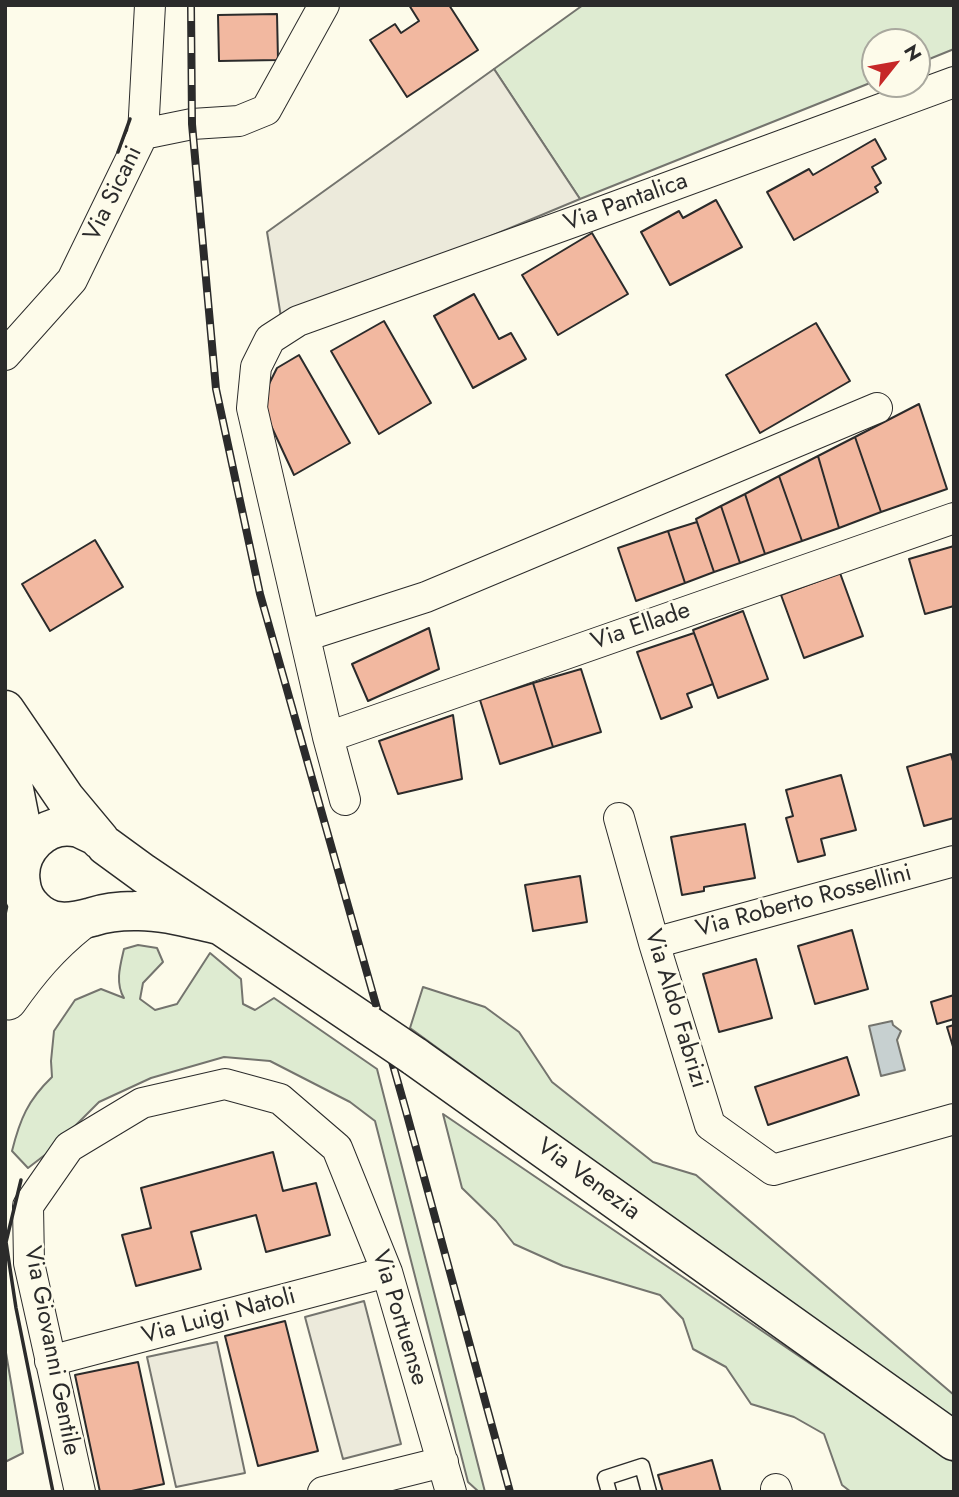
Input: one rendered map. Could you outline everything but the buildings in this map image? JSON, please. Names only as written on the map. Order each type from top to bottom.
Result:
[{"type":"main road","points":[[5,710],[65,798],[113,860],[115,886],[110,898],[86,919]]},
{"type":"main road","points":[[5,744],[26,850]]},
{"type":"main road","points":[[100,841],[79,828],[63,827],[47,831],[33,841],[26,850],[19,875],[28,903],[38,914],[67,924],[135,911],[169,913],[219,925]]},
{"type":"main road","name":"Via Venezia","points":[[100,841],[414,1056],[954,1441]]},
{"type":"street","name":"Via Sicani","points":[[5,355],[72,280],[143,134],[150,5]]},
{"type":"street","points":[[143,134],[192,124],[239,121],[266,110],[324,5]]},
{"type":"street","name":"Via Pantalica","points":[[345,800],[252,408],[256,368],[270,339],[298,321],[587,218],[954,82]]},
{"type":"street","points":[[305,636],[426,597],[877,408]]},
{"type":"street","name":"Via Ellade","points":[[328,737],[954,518]]},
{"type":"street","name":"Via Aldo Fabrizi","points":[[619,818],[710,1125],[773,1170],[954,1119]]},
{"type":"street","name":"Via Roberto Rossellini","points":[[654,943],[954,861]]},
{"type":"street","points":[[6,1005],[28,903]]},
{"type":"street","points":[[6,1005],[34,964],[56,941],[86,919]]},
{"type":"street","name":"Via Giovanni Gentile","points":[[80,1492],[29,1263],[29,1206],[69,1147],[142,1103],[225,1084],[280,1099],[337,1148]]},
{"type":"street","name":"Via Portuense","points":[[337,1148],[387,1272],[451,1492]]},
{"type":"street","name":"Via Luigi Natoli","points":[[50,1361],[387,1272]]},
{"type":"street","points":[[323,1492],[443,1462]]},
{"type":"lane","points":[[609,1492],[605,1478],[642,1466],[649,1492]]},
{"type":"green space","points":[[583,5],[954,5],[954,49],[931,58],[931,28],[861,28],[861,87],[580,199],[494,69]]},
{"type":"green space","points":[[138,945],[157,948],[163,962],[143,983],[140,999],[155,1010],[177,1004],[210,953],[241,979],[243,1004],[255,1010],[274,998],[377,1069],[485,1492],[479,1492],[468,1482],[375,1121],[350,1102],[270,1061],[224,1057],[151,1078],[99,1102],[50,1151],[28,1168],[12,1151],[26,1111],[52,1077],[54,1031],[75,1000],[101,989],[124,998],[119,980],[124,949]]},
{"type":"green space","points":[[423,987],[485,1007],[519,1032],[552,1082],[653,1162],[696,1175],[954,1395],[954,1423],[410,1028]]},
{"type":"green space","points":[[443,1114],[954,1462],[954,1492],[851,1492],[842,1485],[824,1434],[794,1417],[751,1404],[726,1367],[693,1349],[683,1319],[660,1295],[563,1266],[514,1244],[496,1221],[462,1188]]},
{"type":"green space","points":[[5,1347],[23,1453],[5,1462]]},
{"type":"shaded area","points":[[494,69],[580,199],[282,323],[267,232]]},
{"type":"shaded area","points":[[892,1021],[901,1031],[897,1040],[905,1070],[881,1076],[869,1026]]},
{"type":"shaded area","points":[[364,1301],[401,1444],[343,1459],[305,1317]]},
{"type":"shaded area","points":[[217,1342],[245,1473],[176,1487],[147,1357]]},
{"type":"railway","points":[[191,5],[192,124],[216,389],[260,594],[510,1492]]},
{"type":"wall","points":[[118,152],[130,119]]},
{"type":"wall","points":[[21,1180],[6,1242],[16,1308],[53,1492]]}]
